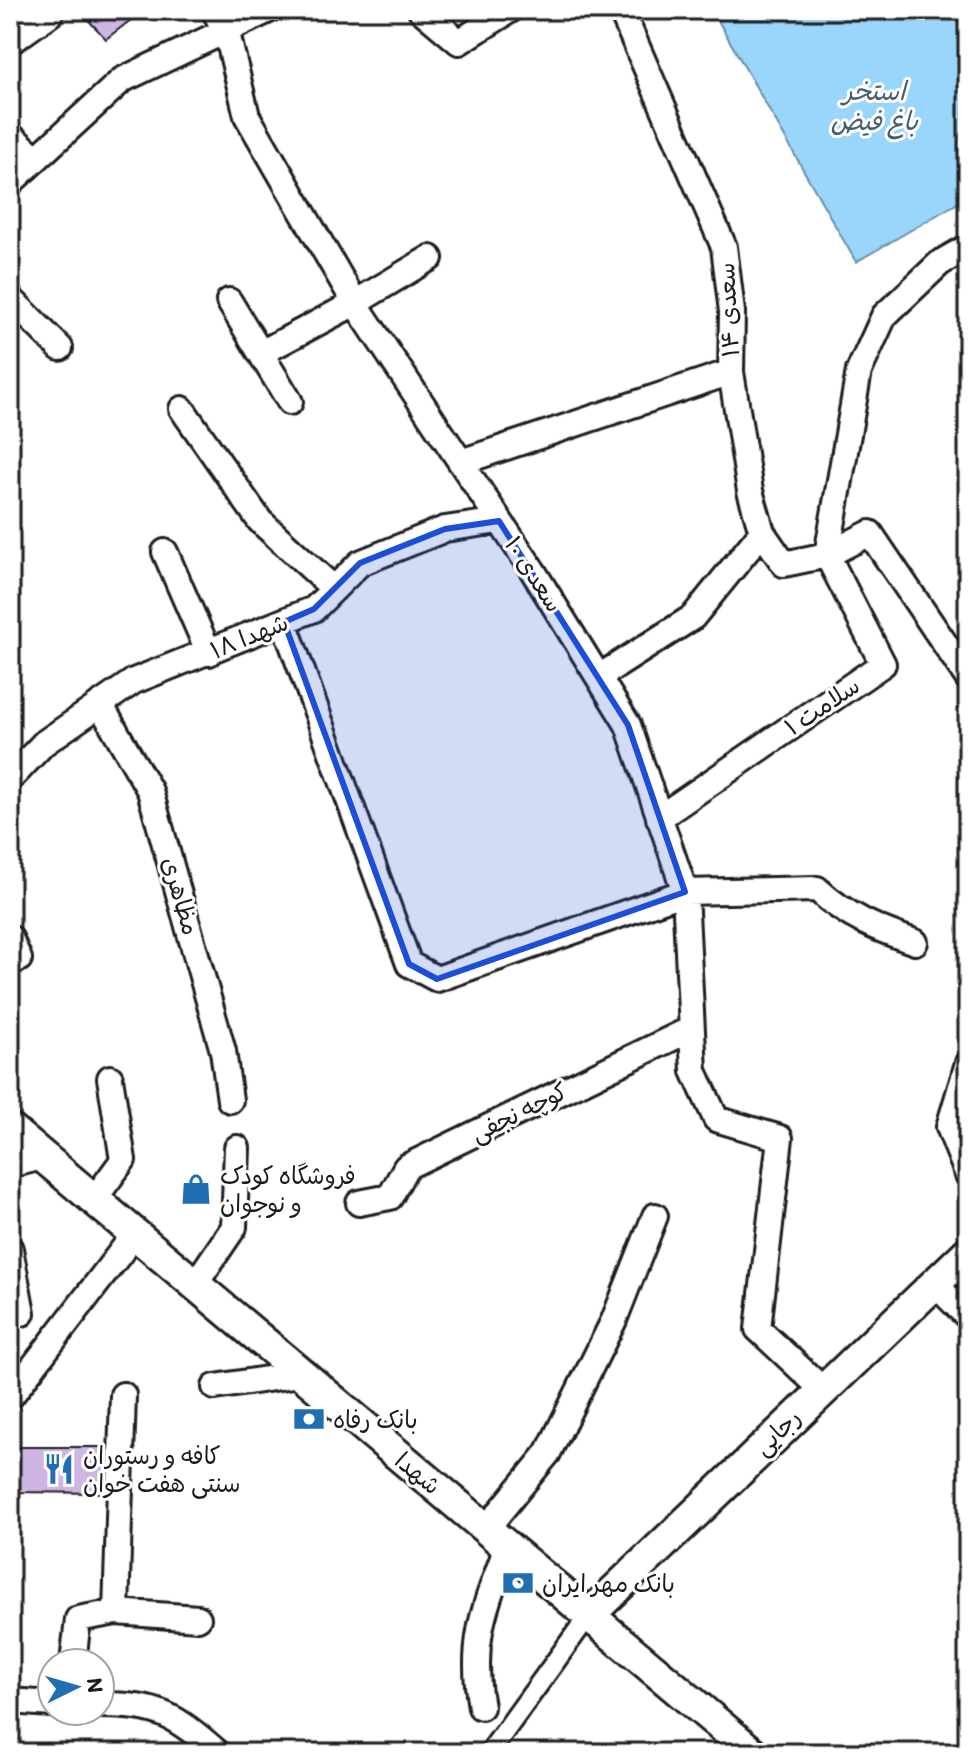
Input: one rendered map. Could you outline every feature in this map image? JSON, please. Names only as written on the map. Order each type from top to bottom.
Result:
[{"type":"main road","points":[[10,36],[47,10]]},
{"type":"street","name":"سعدی ۱۰","points":[[214,10],[227,33],[247,116],[355,303],[461,462],[628,725],[685,892],[694,1071],[716,1119],[780,1138],[758,1329],[822,1389]]},
{"type":"street","points":[[10,183],[122,80],[227,33],[269,10]]},
{"type":"street","points":[[421,10],[459,42],[510,10]]},
{"type":"street","name":"سعدی ۱۴","points":[[621,10],[724,247],[732,312],[731,372],[750,491],[762,532],[784,564],[827,555]]},
{"type":"street","points":[[10,135],[36,158]]},
{"type":"street","points":[[827,555],[859,371],[884,316],[940,263],[968,247]]},
{"type":"street","points":[[261,353],[355,303],[430,258]]},
{"type":"street","points":[[10,298],[60,348]]},
{"type":"street","points":[[229,301],[290,402]]},
{"type":"street","points":[[461,462],[731,372]]},
{"type":"street","points":[[182,409],[260,521],[334,589]]},
{"type":"street","name":"شهدا ۱۸","points":[[10,779],[44,743],[134,681],[314,609],[360,563],[445,529],[499,521]]},
{"type":"street","points":[[599,677],[693,617],[762,532]]},
{"type":"street","points":[[827,555],[870,533],[968,678]]},
{"type":"street","points":[[165,552],[209,653]]},
{"type":"street","name":"سلامت ۱","points":[[659,818],[883,664],[827,555]]},
{"type":"street","points":[[284,622],[409,964],[437,979],[685,892],[817,889],[839,910],[868,926],[915,942]]},
{"type":"street","name":"مظاهری","points":[[100,704],[150,791],[223,1051],[230,1100]]},
{"type":"street","name":"کوچه نجفی","points":[[359,1203],[390,1197],[406,1167],[691,1029]]},
{"type":"street","points":[[968,1063],[949,1127],[968,1175]]},
{"type":"street","points":[[93,1201],[123,1160],[110,1078]]},
{"type":"street","name":"شهدا","points":[[10,1129],[753,1753]]},
{"type":"street","points":[[194,1286],[234,1227],[237,1148]]},
{"type":"street","points":[[10,1165],[42,1157]]},
{"type":"street","points":[[481,1707],[474,1670],[496,1538],[548,1453],[614,1320],[655,1216]]},
{"type":"street","points":[[10,1397],[134,1235]]},
{"type":"street","points":[[10,1249],[22,1313]]},
{"type":"street","name":"رجایی","points":[[589,1615],[968,1252]]},
{"type":"street","points":[[934,1283],[968,1317]]},
{"type":"street","points":[[215,1387],[300,1374]]},
{"type":"street","points":[[116,1612],[123,1395]]},
{"type":"street","points":[[75,1647],[78,1619],[116,1612],[198,1618]]},
{"type":"street","points":[[489,1753],[589,1615]]},
{"type":"street","points":[[10,1701],[36,1703]]},
{"type":"street","points":[[116,1705],[136,1705],[180,1720],[218,1753]]},
{"type":"highlighted area","points":[[499,521],[628,725],[685,892],[437,979],[409,964],[284,622],[314,609],[360,563],[445,529]]},
{"type":"water","name":"استخر باغ فیض","points":[[712,10],[968,10],[968,197],[856,262]]},
{"type":"building","points":[[79,10],[144,10],[106,39]]},
{"type":"building","name":"کافه و رستوران سنتی هفت خوان","points":[[10,1447],[108,1447],[107,1493],[10,1492]]},
{"type":"place","name":"فروشگاه کودک و نوجوان","points":[[196,1189]]},
{"type":"place","name":"بانک رفاه","points":[[309,1419]]},
{"type":"place","name":"کافه و رستوران سنتی هفت خوان","points":[[59,1469]]},
{"type":"place","name":"بانک مهر ایران","points":[[518,1583]]}]
